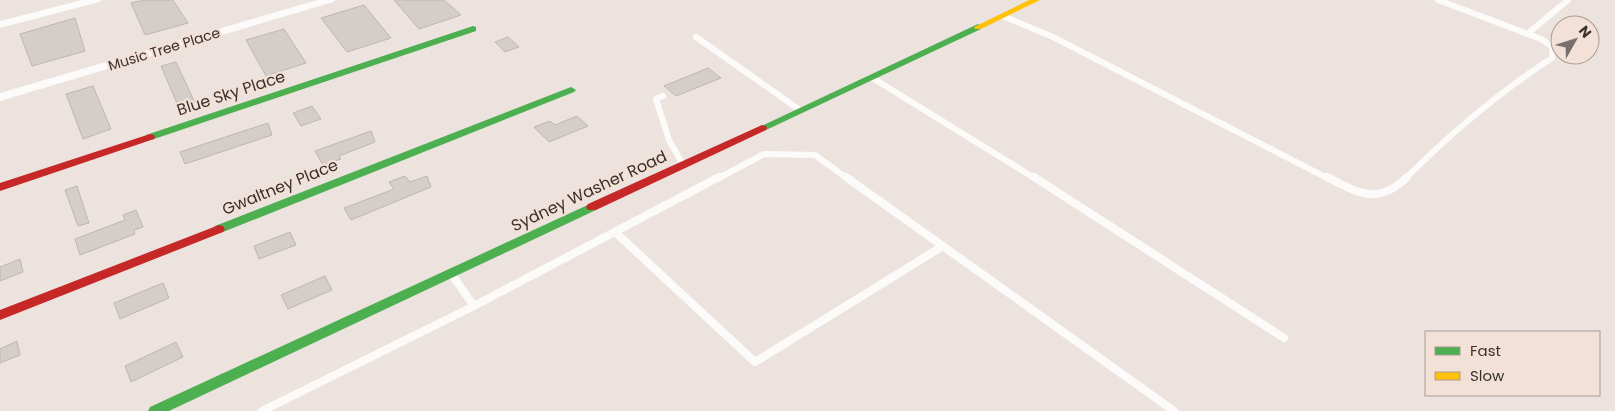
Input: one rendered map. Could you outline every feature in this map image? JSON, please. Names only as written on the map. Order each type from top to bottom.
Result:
[{"type":"street","points":[[0,25],[96,0]]},
{"type":"street","name":"Music Tree Place","points":[[0,97],[329,0]]},
{"type":"street","name":"Sydney Washer Road","points":[[155,411],[1036,0]]},
{"type":"street","name":"Blue Sky Place","points":[[0,187],[473,29]]},
{"type":"street","name":"Gwaltney Place","points":[[0,315],[571,90]]},
{"type":"lane","points":[[1003,16],[1053,37],[1357,192],[1374,196],[1396,188],[1425,159],[1523,77],[1552,58],[1553,47],[1527,34],[1438,0]]},
{"type":"lane","points":[[1527,34],[1568,0]]},
{"type":"lane","points":[[696,37],[800,110]]},
{"type":"lane","points":[[872,77],[1077,204],[1284,338]]},
{"type":"lane","points":[[663,96],[656,99],[669,140],[683,165]]},
{"type":"lane","points":[[262,411],[276,408],[764,154],[815,155],[1174,411]]},
{"type":"lane","points":[[615,232],[755,362],[943,246]]},
{"type":"lane","points":[[450,273],[474,306]]},
{"type":"building","points":[[144,0],[173,0],[188,23],[145,35],[131,3]]},
{"type":"building","points":[[394,0],[444,0],[461,15],[419,29]]},
{"type":"building","points":[[364,5],[391,38],[347,52],[321,18]]},
{"type":"building","points":[[75,18],[85,51],[32,66],[20,34]]},
{"type":"building","points":[[284,29],[306,63],[266,76],[246,40]]},
{"type":"building","points":[[508,37],[519,47],[505,52],[495,42]]},
{"type":"building","points":[[176,62],[195,103],[179,108],[161,66]]},
{"type":"building","points":[[708,68],[721,78],[676,96],[664,86]]},
{"type":"building","points":[[93,86],[111,129],[83,139],[66,94]]},
{"type":"building","points":[[312,106],[321,119],[301,126],[293,113]]},
{"type":"building","points":[[577,116],[588,126],[549,142],[534,127],[550,121],[555,125]]},
{"type":"building","points":[[268,123],[272,135],[185,164],[180,152]]},
{"type":"building","points":[[371,131],[375,142],[339,156],[341,159],[323,165],[315,151]]},
{"type":"building","points":[[405,176],[410,182],[427,176],[431,187],[351,220],[344,208],[394,189],[389,182]]},
{"type":"building","points":[[77,186],[89,223],[78,226],[65,190]]},
{"type":"building","points":[[136,210],[143,227],[134,230],[135,234],[80,255],[75,239],[125,220],[123,215]]},
{"type":"building","points":[[290,232],[296,245],[259,259],[254,246]]},
{"type":"building","points":[[20,259],[23,272],[0,281],[0,267]]},
{"type":"building","points":[[325,276],[332,290],[288,309],[281,295]]},
{"type":"building","points":[[163,283],[169,298],[120,319],[114,303]]},
{"type":"building","points":[[17,341],[20,355],[0,363],[0,349]]},
{"type":"building","points":[[176,342],[183,357],[131,382],[125,366]]},
{"type":"traffic: fast","points":[[762,128],[978,27]]},
{"type":"traffic: fast","points":[[150,137],[473,29]]},
{"type":"traffic: fast","points":[[219,229],[571,90]]},
{"type":"traffic: fast","points":[[155,411],[592,207]]},
{"type":"traffic: slow","points":[[978,27],[1036,0]]},
{"type":"traffic: jam","points":[[592,207],[762,128]]},
{"type":"traffic: jam","points":[[0,187],[150,137]]},
{"type":"traffic: jam","points":[[0,315],[219,229]]}]
